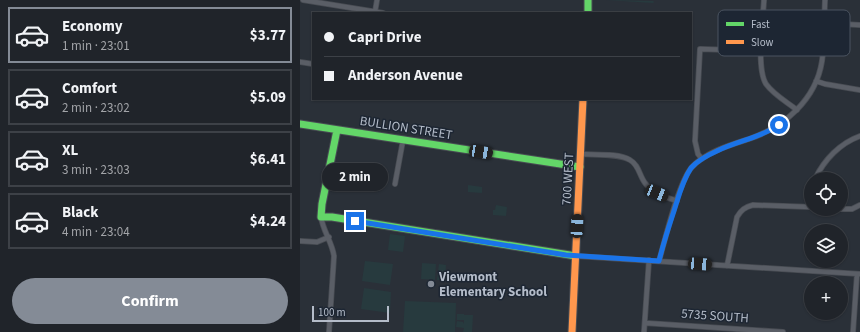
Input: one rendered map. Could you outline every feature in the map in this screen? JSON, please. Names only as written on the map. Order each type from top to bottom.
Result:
[{"type":"street","points":[[303,0],[375,12],[377,0]]},
{"type":"street","points":[[588,0],[588,12]]},
{"type":"street","points":[[763,10],[764,0]]},
{"type":"street","points":[[825,0],[825,10]]},
{"type":"street","points":[[850,24],[860,25]]},
{"type":"street","points":[[702,159],[698,154],[695,141],[700,49],[718,50]]},
{"type":"street","points":[[761,56],[761,67],[765,82],[778,96],[797,110]]},
{"type":"street","points":[[659,261],[677,201],[686,177],[692,167],[702,159],[717,151],[772,130],[785,121],[797,110],[807,97],[816,81],[822,56]]},
{"type":"street","points":[[300,62],[312,64]]},
{"type":"street","points":[[816,81],[860,90]]},
{"type":"street","name":"700 WEST","points":[[572,332],[583,100]]},
{"type":"street","name":"BULLION STREET","points":[[300,124],[580,167]]},
{"type":"street","points":[[329,332],[334,256],[333,248],[324,229],[321,217],[322,204],[337,130]]},
{"type":"street","points":[[819,172],[829,157],[847,142],[860,136]]},
{"type":"street","points":[[395,184],[403,140]]},
{"type":"street","points":[[581,154],[619,156],[630,160],[637,166],[642,178],[650,189],[677,201]]},
{"type":"street","points":[[848,209],[852,209],[860,205]]},
{"type":"street","points":[[727,266],[737,217],[741,210],[746,206],[804,207]]},
{"type":"street","points":[[321,217],[332,217],[576,256],[858,274],[853,332]]},
{"type":"street","points":[[300,241],[317,242],[329,237]]},
{"type":"street","points":[[644,332],[649,260]]},
{"type":"street","name":"5735 SOUTH","points":[[645,323],[784,332]]},
{"type":"green space","points":[[606,0],[653,1],[654,2],[653,3]]},
{"type":"green space","points":[[468,185],[482,187],[482,193],[468,192]]},
{"type":"green space","points":[[496,205],[507,207],[506,216],[493,215],[493,210],[495,210]]},
{"type":"green space","points":[[390,234],[405,236],[403,252],[388,250]]},
{"type":"green space","points":[[365,261],[393,264],[390,285],[362,281]]},
{"type":"green space","points":[[422,263],[436,264],[435,280],[421,279]]},
{"type":"green space","points":[[439,264],[446,265],[445,280],[437,280]]},
{"type":"green space","points":[[364,288],[391,292],[390,313],[361,309]]},
{"type":"green space","points":[[405,301],[456,303],[455,332],[403,332]]},
{"type":"green space","points":[[457,314],[473,315],[472,332],[463,332],[464,328],[456,327],[457,321],[463,322],[464,324],[464,320],[457,320]]},
{"type":"traffic: fast","points":[[588,0],[588,12]]},
{"type":"traffic: fast","points":[[300,124],[580,167]]},
{"type":"traffic: fast","points":[[337,130],[322,204],[321,217],[332,217],[576,256]]},
{"type":"traffic: slow","points":[[572,332],[583,100]]},
{"type":"place","name":"Viewmont Elementary School","points":[[431,284]]},
{"type":"route","points":[[355,221],[566,255],[659,261],[677,201],[686,177],[692,167],[702,159],[717,151],[772,130],[779,125]]}]
